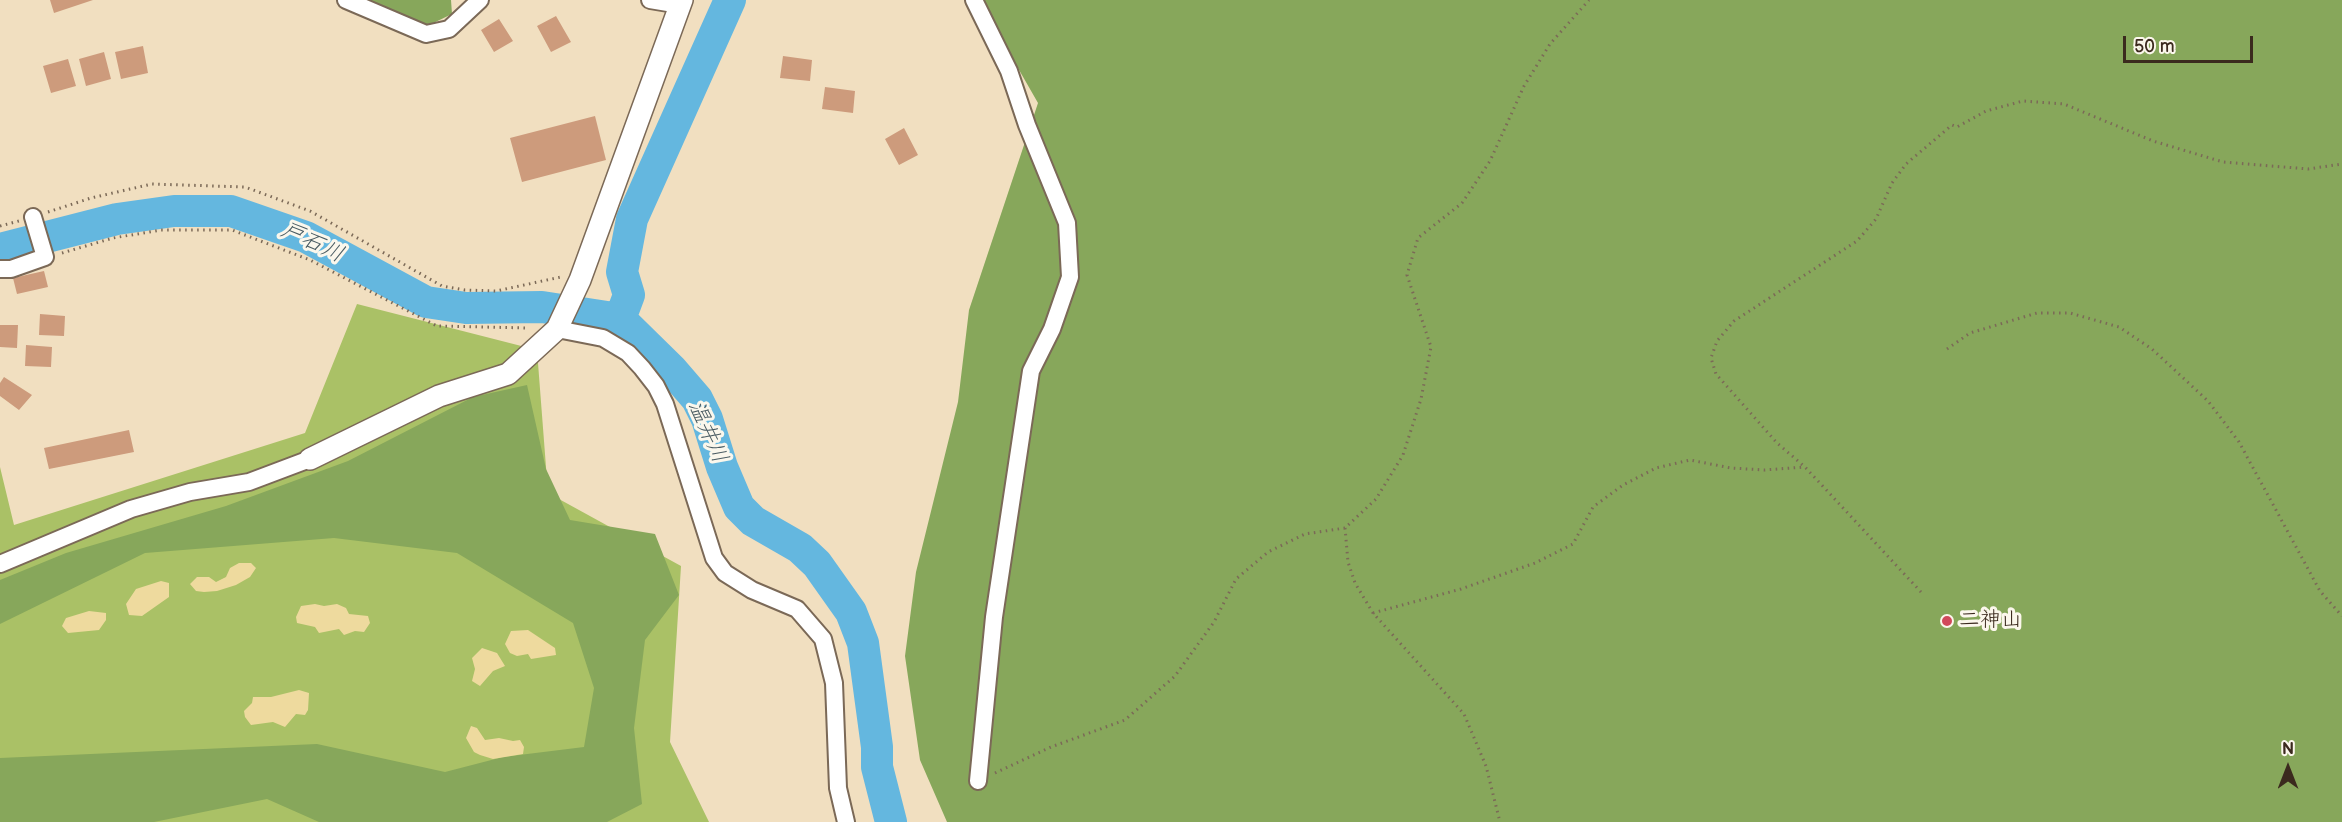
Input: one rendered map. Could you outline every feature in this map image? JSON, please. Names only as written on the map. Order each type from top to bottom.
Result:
[{"type":"street","points":[[346,0],[426,34],[449,29],[480,0]]},
{"type":"street","points":[[0,564],[130,509],[190,492],[249,482],[310,459],[439,396],[508,374],[557,329],[578,284],[681,3],[650,0]]},
{"type":"street","points":[[974,0],[1009,71],[1027,125],[1067,224],[1070,277],[1052,329],[1031,371],[994,617],[978,781]]},
{"type":"street","points":[[0,269],[11,269],[45,257],[33,217]]},
{"type":"street","points":[[557,329],[603,338],[628,353],[642,368],[656,386],[665,404],[714,558],[725,573],[734,579],[797,609],[823,639],[834,683],[838,788],[846,822]]},
{"type":"path","points":[[978,781],[1052,747],[1125,720],[1175,676],[1214,622],[1236,579],[1268,552],[1305,534],[1345,528],[1376,499],[1403,455],[1421,399],[1431,347],[1407,275],[1418,238],[1462,203],[1490,161],[1524,86],[1550,44],[1589,0]]},
{"type":"path","points":[[1922,592],[1805,467],[1777,443],[1716,374],[1711,358],[1717,341],[1734,321],[1857,241],[1876,219],[1892,183],[1906,164],[1952,125],[1957,127],[1986,111],[2023,101],[2064,104],[2153,141],[2223,162],[2308,169],[2342,164]]},
{"type":"path","points":[[33,217],[91,198],[141,186],[226,185],[255,190],[310,210],[442,286],[465,290],[496,291],[564,276],[578,284]]},
{"type":"path","points":[[45,257],[113,238],[161,230],[232,230],[310,260],[437,326],[557,329]]},
{"type":"path","points":[[1947,349],[1970,333],[2037,313],[2070,313],[2119,327],[2152,349],[2208,401],[2239,441],[2320,591],[2342,616]]},
{"type":"path","points":[[1373,614],[1461,589],[1545,559],[1573,544],[1593,507],[1623,485],[1656,468],[1690,460],[1731,468],[1764,470],[1805,467]]},
{"type":"path","points":[[1345,528],[1348,562],[1355,583],[1373,614],[1464,714],[1486,766],[1500,822]]},
{"type":"green space","points":[[364,0],[451,0],[452,14],[425,27]]},
{"type":"green space","points":[[979,0],[2342,0],[2342,822],[947,822],[920,760],[905,656],[916,572],[958,402],[969,310],[1038,103]]},
{"type":"green space","points":[[357,304],[537,350],[548,493],[681,566],[670,742],[709,822],[0,822],[0,467],[14,525],[305,433]]},
{"type":"green space","points":[[527,385],[546,469],[570,520],[655,534],[679,595],[645,640],[634,728],[642,804],[607,822],[319,822],[267,799],[154,822],[0,822],[0,758],[317,744],[445,772],[503,757],[584,747],[594,688],[573,623],[457,553],[334,538],[145,553],[0,624],[0,580],[66,553],[226,506],[348,461],[473,397]]},
{"type":"sand","points":[[239,563],[251,563],[256,568],[250,577],[236,585],[217,591],[204,592],[196,591],[190,584],[197,577],[209,577],[216,582],[226,577],[230,568]]},
{"type":"sand","points":[[161,581],[169,583],[169,597],[142,616],[129,615],[126,604],[136,589]]},
{"type":"sand","points":[[315,604],[324,606],[337,604],[346,608],[349,614],[368,616],[370,623],[364,632],[355,631],[344,635],[339,629],[319,633],[315,627],[297,623],[296,617],[301,606]]},
{"type":"sand","points":[[89,611],[106,613],[106,620],[99,630],[68,633],[62,626],[66,618]]},
{"type":"sand","points":[[528,630],[555,648],[556,655],[531,659],[528,654],[517,656],[510,653],[505,644],[511,631]]},
{"type":"sand","points":[[482,648],[497,653],[505,666],[493,671],[480,686],[472,681],[475,669],[472,658]]},
{"type":"sand","points":[[299,690],[309,693],[308,710],[305,715],[296,714],[285,727],[273,722],[251,725],[245,717],[244,711],[252,703],[253,697],[271,697]]},
{"type":"sand","points":[[471,726],[477,728],[485,740],[499,738],[520,740],[524,747],[523,754],[493,759],[474,752],[466,738]]},
{"type":"building","points":[[50,0],[93,0],[54,13]]},
{"type":"building","points":[[556,16],[571,42],[551,52],[537,26]]},
{"type":"building","points":[[499,19],[513,41],[494,52],[481,30]]},
{"type":"building","points":[[143,46],[148,73],[121,79],[115,52]]},
{"type":"building","points":[[104,52],[111,79],[86,86],[79,59]]},
{"type":"building","points":[[783,56],[812,60],[810,81],[780,78]]},
{"type":"building","points":[[68,59],[76,86],[51,93],[43,66]]},
{"type":"building","points":[[825,87],[855,91],[853,113],[822,109]]},
{"type":"building","points":[[595,116],[606,160],[522,182],[510,138]]},
{"type":"building","points":[[904,128],[918,155],[899,165],[885,139]]},
{"type":"building","points":[[44,271],[48,287],[17,294],[13,278]]},
{"type":"building","points":[[40,314],[65,316],[64,336],[39,335]]},
{"type":"building","points":[[0,325],[18,325],[17,348],[0,347]]},
{"type":"building","points":[[26,345],[52,347],[51,367],[25,366]]},
{"type":"building","points":[[4,377],[32,395],[19,410],[0,396],[0,383]]},
{"type":"building","points":[[129,430],[134,452],[49,469],[44,448]]},
{"type":"waterway","name":"温井川","points":[[620,319],[629,295],[622,272],[632,219],[730,0]]},
{"type":"waterway","name":"戸石川","points":[[0,249],[117,219],[174,211],[231,211],[306,237],[426,302],[466,308],[542,307],[620,319]]},
{"type":"waterway","name":"温井川","points":[[620,319],[672,370],[697,399],[707,419],[722,467],[739,507],[753,521],[800,548],[817,564],[851,612],[863,643],[877,747],[877,767],[891,822]]},
{"type":"place","name":"二神山","points":[[1947,621]]}]
